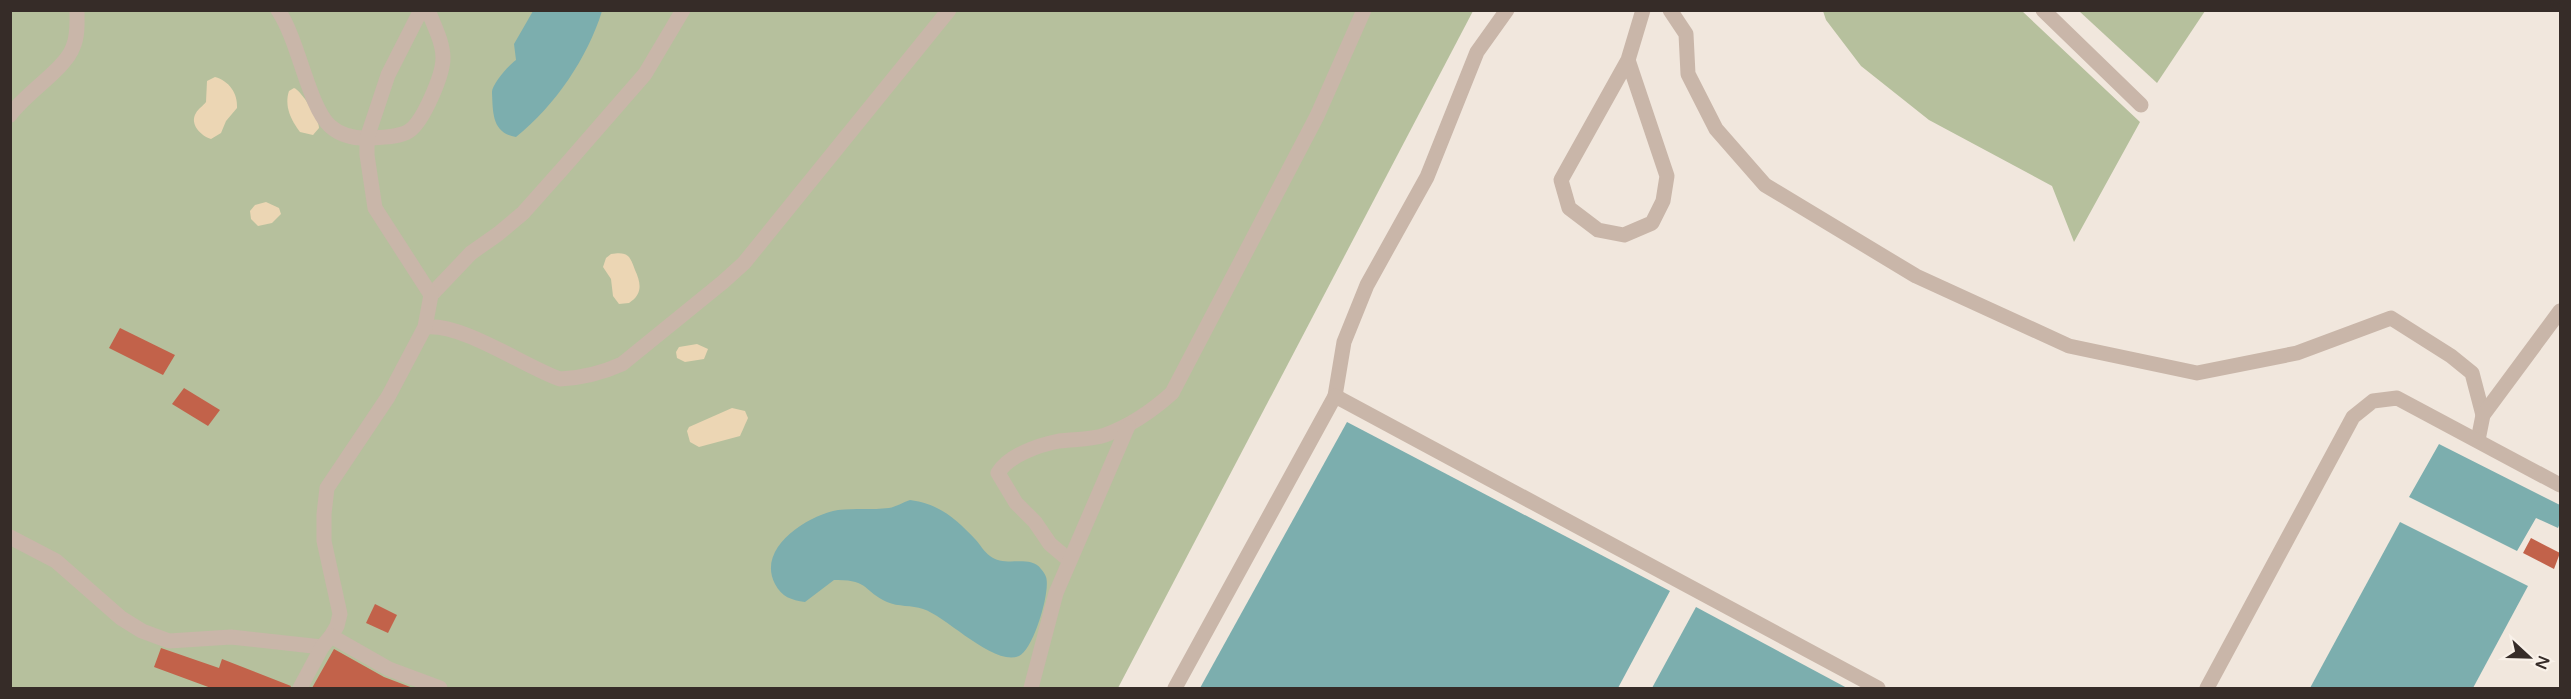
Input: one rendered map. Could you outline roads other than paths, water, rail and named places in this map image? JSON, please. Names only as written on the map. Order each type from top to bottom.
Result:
[{"type":"lane","points":[[10,115],[34,88],[67,60],[76,39],[77,10]]},
{"type":"lane","points":[[278,10],[295,42],[316,106],[330,126],[344,135],[367,138],[407,133],[416,126],[422,114],[441,72],[443,57],[441,44],[428,10]]},
{"type":"lane","points":[[421,10],[388,75],[367,138],[367,155],[375,208],[432,295]]},
{"type":"lane","points":[[300,688],[337,626],[340,614],[324,541],[327,488],[388,397],[425,327],[432,295],[471,253],[523,213],[564,167],[645,74],[682,10]]},
{"type":"lane","points":[[425,327],[441,328],[460,334],[560,379],[577,378],[608,371],[622,364],[744,263],[949,10]]},
{"type":"lane","points":[[1069,560],[1050,544],[1035,522],[1016,503],[998,473],[1004,463],[1025,453],[1056,442],[1102,436],[1128,426],[1155,408],[1172,393],[1317,116],[1364,10]]},
{"type":"lane","points":[[1175,688],[1335,396],[1344,342],[1367,285],[1427,177],[1478,52],[1507,10]]},
{"type":"lane","points":[[1628,60],[1667,176],[1663,201],[1653,223],[1624,235],[1598,230],[1569,208],[1561,180],[1628,60],[1643,10]]},
{"type":"lane","points":[[1670,10],[1686,34],[1688,74],[1716,129],[1765,185],[1916,276],[2069,346],[2197,373],[2296,353],[2391,318],[2451,356],[2472,373],[2483,415]]},
{"type":"lane","points":[[2043,10],[2141,105]]},
{"type":"lane","points":[[2478,440],[2483,415],[2560,311]]},
{"type":"lane","points":[[1335,396],[1878,688]]},
{"type":"lane","points":[[2207,688],[2353,417],[2373,401],[2397,398],[2560,485]]},
{"type":"lane","points":[[1031,688],[1056,593],[1128,426]]},
{"type":"lane","points":[[10,537],[56,561],[121,618],[142,632],[169,640],[231,638],[326,641],[389,669],[441,688]]},
{"type":"water","points":[[533,11],[602,11],[588,46],[568,80],[544,111],[516,137],[502,131],[495,121],[492,89],[501,75],[516,60],[514,44]]},
{"type":"water","points":[[1347,422],[1670,591],[1618,688],[1200,688]]},
{"type":"water","points":[[2439,444],[2560,505],[2558,528],[2536,518],[2517,551],[2409,497]]},
{"type":"water","points":[[910,500],[930,505],[946,513],[996,559],[1030,562],[1043,572],[1047,584],[1040,620],[1030,644],[1019,656],[1009,657],[997,654],[984,648],[933,613],[887,602],[854,581],[834,580],[805,602],[787,597],[775,584],[771,571],[773,558],[788,535],[800,526],[826,513],[838,510],[889,508]]},
{"type":"water","points":[[2400,522],[2528,586],[2473,688],[2310,688]]},
{"type":"water","points":[[1696,607],[1847,688],[1652,688]]}]
